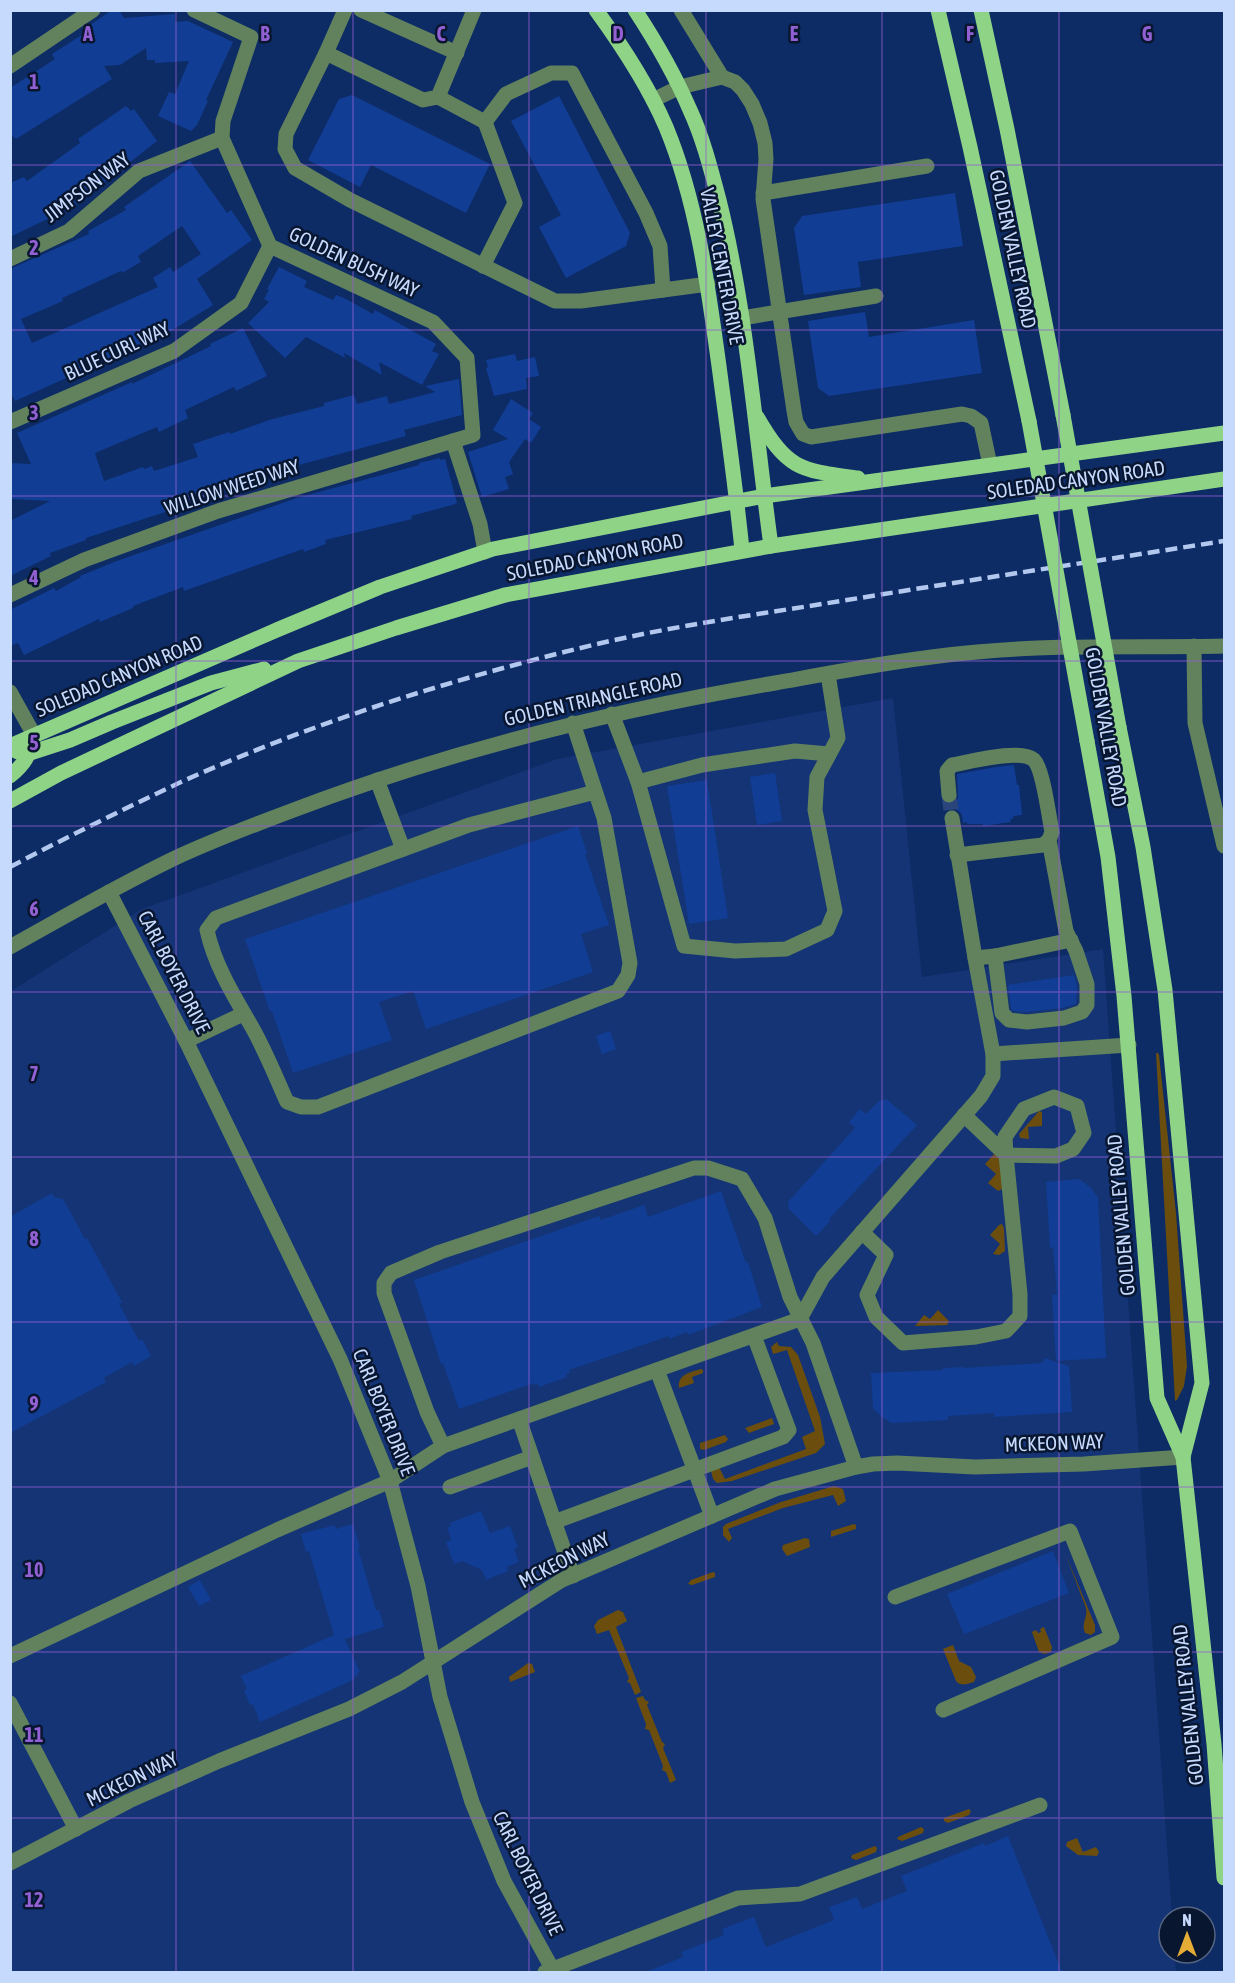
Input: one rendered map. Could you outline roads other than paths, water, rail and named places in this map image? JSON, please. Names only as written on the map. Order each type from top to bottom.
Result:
[{"type":"main road","name":"VALLEY CENTER DRIVE","points":[[596,10],[635,67],[653,100],[666,128],[686,190],[708,284],[742,550]]},
{"type":"main road","name":"VALLEY CENTER DRIVE","points":[[635,10],[657,44],[680,87],[691,111],[713,178],[736,279],[771,546]]},
{"type":"main road","name":"GOLDEN VALLEY ROAD","points":[[938,10],[1029,421],[1108,857],[1129,1045],[1157,1398],[1183,1457],[1214,1744],[1224,1878]]},
{"type":"main road","name":"GOLDEN VALLEY ROAD","points":[[981,10],[1007,129],[1063,415],[1143,847],[1165,990],[1202,1383],[1183,1457]]},
{"type":"main road","points":[[754,412],[774,445],[790,461],[817,472],[875,480]]},
{"type":"main road","name":"SOLEDAD CANYON ROAD","points":[[10,747],[370,591],[485,552],[764,496],[1224,433]]},
{"type":"main road","name":"SOLEDAD CANYON ROAD","points":[[10,801],[61,773],[298,661],[505,595],[742,550],[1224,479]]},
{"type":"main road","points":[[10,747],[18,753],[30,753],[70,740],[211,683],[298,661]]},
{"type":"main road","points":[[10,776],[20,768],[30,753],[34,735]]},
{"type":"street","points":[[10,66],[93,10]]},
{"type":"street","points":[[345,10],[286,134],[285,149],[295,168],[350,200],[555,301],[580,301],[708,284]]},
{"type":"street","points":[[361,10],[457,53]]},
{"type":"street","points":[[438,97],[474,10]]},
{"type":"street","points":[[681,10],[722,77]]},
{"type":"street","points":[[196,11],[251,37],[223,121],[222,138]]},
{"type":"street","points":[[326,53],[423,100],[438,97],[485,122],[515,204],[483,266]]},
{"type":"street","points":[[485,122],[506,94],[550,73],[572,73],[646,213],[660,246],[663,290]]},
{"type":"street","points":[[653,100],[680,87],[722,77],[735,82],[743,90],[760,123],[766,159],[763,193],[765,216],[796,422],[803,434],[811,437],[962,414],[971,416],[981,423],[990,465]]},
{"type":"street","name":"GOLDEN BUSH WAY","points":[[222,138],[270,246],[433,322],[467,358],[472,435]]},
{"type":"street","name":"JIMPSON WAY","points":[[10,259],[69,231],[139,171],[222,138]]},
{"type":"street","points":[[763,193],[927,166]]},
{"type":"street","name":"BLUE CURL WAY","points":[[10,422],[174,351],[241,303],[270,246]]},
{"type":"street","points":[[742,318],[876,296]]},
{"type":"street","name":"WILLOW WEED WAY","points":[[10,595],[84,560],[218,511],[472,435]]},
{"type":"street","points":[[453,441],[480,525],[485,552]]},
{"type":"street","name":"GOLDEN TRIANGLE ROAD","points":[[10,947],[175,858],[252,826],[377,780],[491,744],[573,723],[707,695],[914,659],[1009,649],[1224,645]]},
{"type":"street","points":[[1194,646],[1195,723],[1224,846]]},
{"type":"street","points":[[612,714],[638,782],[684,946],[735,951],[786,949],[827,930],[836,911],[815,810],[817,777],[838,738],[828,674]]},
{"type":"street","points":[[10,692],[34,735]]},
{"type":"street","points":[[573,723],[604,818],[630,963],[628,975],[618,991],[318,1107],[301,1107],[287,1102],[211,949],[207,930],[216,918],[469,825],[595,792]]},
{"type":"street","points":[[638,782],[702,765],[795,751],[829,754]]},
{"type":"street","points":[[949,795],[947,771],[952,765],[1020,754],[1034,760],[1041,772],[1052,832],[1049,840],[1043,845],[957,855]]},
{"type":"street","points":[[377,780],[403,849]]},
{"type":"street","points":[[10,1656],[261,1538],[390,1481],[443,1446],[800,1319],[823,1277],[981,1096],[993,1076],[993,1054],[952,818]]},
{"type":"street","points":[[996,959],[1002,1013],[1009,1020],[1027,1022],[1064,1018],[1082,1012],[1087,1005],[1087,984],[1074,945],[1066,930],[1049,840]]},
{"type":"street","name":"CARL BOYER DRIVE","points":[[109,892],[186,1041],[340,1359],[390,1481],[418,1586],[450,1735],[481,1826],[504,1881],[550,1972]]},
{"type":"street","points":[[975,958],[996,959],[1074,945]]},
{"type":"street","points":[[186,1041],[243,1014]]},
{"type":"street","points":[[993,1054],[1129,1045]]},
{"type":"street","points":[[862,1232],[886,1255],[867,1295],[876,1317],[903,1343],[976,1337],[1006,1331],[1020,1316],[1020,1294],[1006,1155],[1005,1137],[1024,1109],[1054,1097],[1077,1106],[1084,1133],[1073,1149],[1056,1156],[1006,1155],[964,1115]]},
{"type":"street","points":[[443,1446],[427,1412],[384,1293],[384,1283],[391,1273],[440,1252],[694,1168],[708,1168],[742,1179],[765,1218],[790,1296],[813,1343],[856,1467]]},
{"type":"street","points":[[554,1522],[783,1437],[789,1430],[754,1336]]},
{"type":"street","points":[[657,1370],[712,1516]]},
{"type":"street","points":[[519,1419],[573,1576]]},
{"type":"street","points":[[450,1487],[532,1457]]},
{"type":"street","name":"MCKEON WAY","points":[[10,1863],[129,1801],[349,1709],[402,1682],[533,1597],[573,1576],[775,1490],[856,1467],[897,1462],[975,1467],[1084,1464],[1183,1457]]},
{"type":"street","points":[[895,1597],[1070,1531],[1112,1637],[943,1710]]},
{"type":"street","points":[[10,1703],[76,1829]]},
{"type":"street","points":[[550,1972],[738,1898],[800,1894],[1040,1805]]},
{"type":"tunnel","points":[[949,795],[952,818]]},
{"type":"railway","points":[[10,867],[96,823],[231,760],[386,703],[491,671],[627,637],[719,620],[1224,541]]}]
